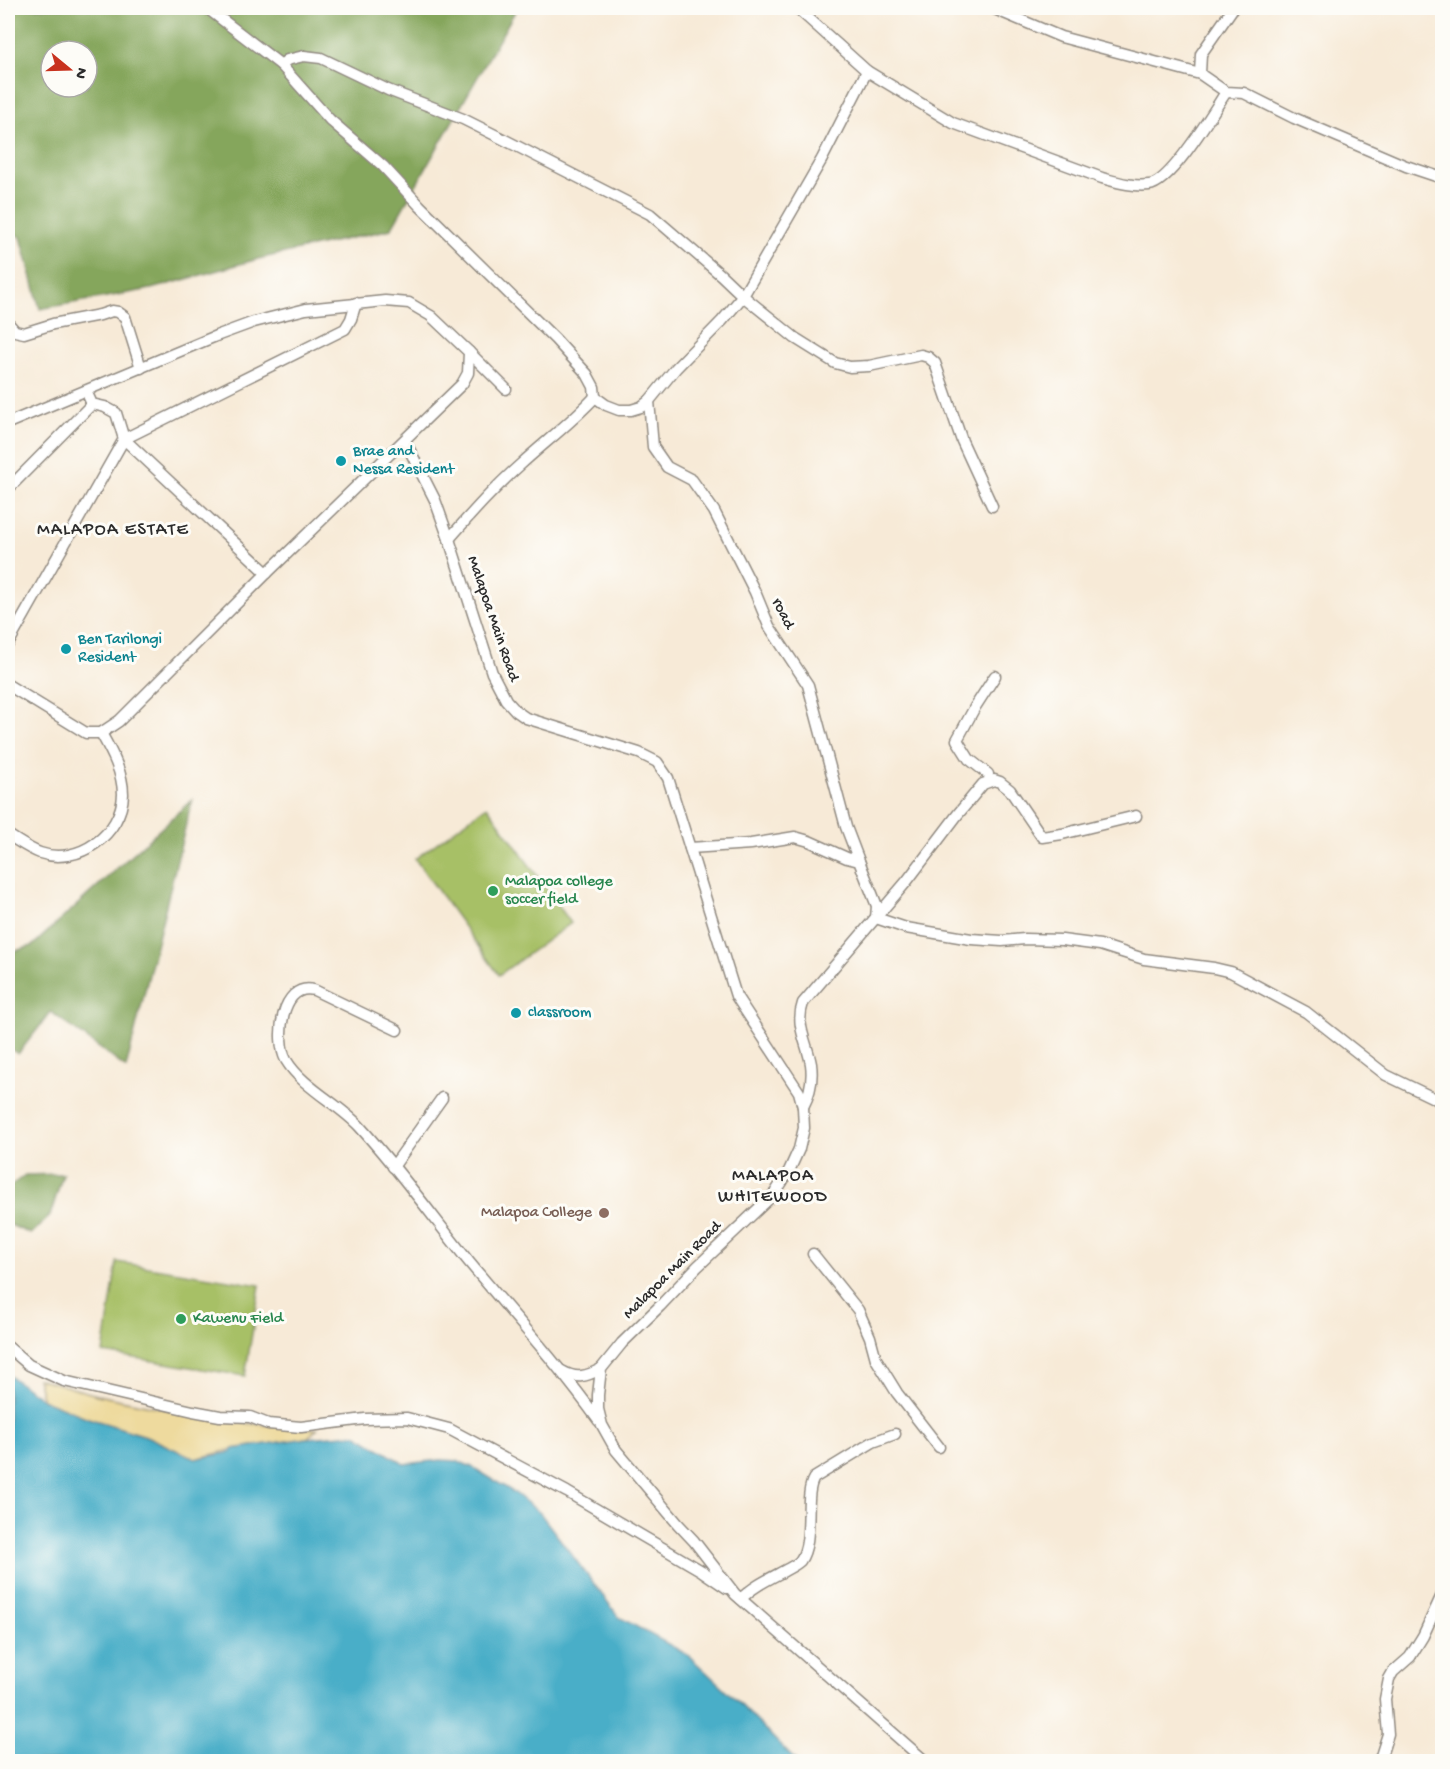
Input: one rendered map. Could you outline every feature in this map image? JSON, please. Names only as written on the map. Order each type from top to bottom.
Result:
[{"type":"street","points":[[207,8],[280,65],[330,120],[383,166],[420,207],[555,339],[587,374],[594,387],[595,397],[618,410],[631,410],[649,401],[676,368],[743,296],[822,159],[867,71]]},
{"type":"street","points":[[797,8],[867,71],[953,123],[1102,178],[1127,184],[1151,185],[1172,170],[1226,92]]},
{"type":"street","points":[[992,8],[1061,37],[1200,74],[1226,92],[1244,93],[1294,118],[1406,166],[1443,178]]},
{"type":"street","points":[[1200,74],[1201,54],[1233,8]]},
{"type":"street","points":[[280,65],[287,60],[304,56],[321,58],[388,90],[463,119],[651,214],[743,296],[795,338],[835,363],[850,367],[869,366],[912,356],[928,357],[935,363],[962,441],[992,506]]},
{"type":"street","points":[[8,423],[254,322],[285,313],[356,303],[398,301],[419,308],[431,316],[506,389]]},
{"type":"street","points":[[8,644],[124,439],[345,329],[356,303]]},
{"type":"street","points":[[8,323],[15,331],[24,333],[53,324],[112,311],[118,312],[125,317],[141,368]]},
{"type":"street","points":[[8,685],[86,733],[101,733],[119,721],[267,573],[405,441],[467,377],[470,367],[469,352]]},
{"type":"street","points":[[86,392],[92,404]]},
{"type":"street","points":[[449,538],[496,488],[577,416],[595,397]]},
{"type":"street","name":"road","points":[[649,401],[653,447],[667,467],[692,480],[714,511],[755,592],[769,626],[808,686],[846,827],[877,906],[876,918]]},
{"type":"street","points":[[92,404],[116,413],[124,439],[267,573]]},
{"type":"street","points":[[8,489],[92,404]]},
{"type":"street","name":"Malapoa Main Road","points":[[405,441],[435,500],[492,673],[506,700],[526,718],[649,757],[657,762],[668,778],[736,996],[795,1085],[804,1107],[802,1138],[789,1171],[775,1193],[697,1267],[622,1343],[601,1369]]},
{"type":"street","points":[[988,774],[969,759],[957,740],[995,676]]},
{"type":"street","points":[[8,835],[40,853],[65,855],[90,848],[109,830],[117,818],[123,794],[118,768],[101,733]]},
{"type":"street","points":[[804,1107],[812,1074],[801,1030],[800,1018],[803,1003],[920,865],[983,784],[994,780],[1005,784],[1042,837],[1136,816]]},
{"type":"street","points":[[690,848],[751,844],[795,837],[859,861]]},
{"type":"street","points":[[876,918],[906,928],[971,939],[1062,940],[1100,945],[1144,959],[1231,972],[1305,1012],[1386,1075],[1443,1102]]},
{"type":"street","points":[[397,1030],[308,988],[295,992],[290,997],[277,1039],[290,1065],[306,1082],[359,1126],[393,1167],[572,1384],[634,1473],[694,1541],[738,1596]]},
{"type":"street","points":[[393,1167],[442,1098]]},
{"type":"street","points":[[813,1254],[858,1310],[870,1337],[876,1359],[897,1393],[939,1447]]},
{"type":"street","points":[[8,1347],[29,1365],[64,1381],[193,1411],[220,1416],[250,1417],[268,1424],[301,1427],[365,1419],[407,1419],[449,1429],[467,1437],[702,1571],[738,1596],[926,1761]]},
{"type":"street","points":[[558,1369],[579,1377],[588,1376],[601,1369]]},
{"type":"street","points":[[601,1369],[598,1409],[602,1425]]},
{"type":"street","points":[[738,1596],[798,1563],[803,1554],[807,1536],[810,1487],[814,1478],[873,1442],[896,1434]]},
{"type":"street","points":[[1379,1761],[1388,1734],[1385,1699],[1389,1679],[1393,1672],[1410,1657],[1443,1595]]},
{"type":"green space","points":[[8,8],[517,8],[391,229],[258,259],[151,289],[40,309],[21,237],[8,231]]},
{"type":"green space","points":[[192,800],[126,1068],[51,1012],[18,1054],[8,1047],[8,953],[32,946]]},
{"type":"green space","name":"Malapoa college soccer field","points":[[487,806],[571,923],[499,975],[415,859]]},
{"type":"green space","points":[[63,1174],[50,1216],[31,1234],[8,1224],[8,1188],[25,1175]]},
{"type":"green space","name":"Kawenu Field","points":[[117,1262],[260,1285],[245,1376],[103,1353]]},
{"type":"sand","points":[[37,1378],[97,1395],[228,1422],[317,1429],[307,1438],[233,1449],[195,1459],[146,1436],[88,1418],[43,1400]]},
{"type":"water","points":[[8,1375],[44,1400],[88,1418],[146,1436],[195,1459],[232,1452],[233,1449],[307,1438],[356,1434],[404,1464],[441,1460],[458,1461],[474,1468],[515,1493],[540,1513],[619,1617],[688,1655],[796,1761],[8,1761]]},
{"type":"place","name":"Brae and Nessa Resident","points":[[341,461]]},
{"type":"place","name":"Ben Tarilongi Resident","points":[[66,649]]},
{"type":"place","name":"Malapoa college soccer field","points":[[493,891]]},
{"type":"place","name":"classroom","points":[[516,1013]]},
{"type":"place","name":"Malapoa College","points":[[604,1213]]},
{"type":"place","name":"Kawenu Field","points":[[181,1319]]},
{"type":"district","name":"MALAPOA ESTATE","points":[[113,530]]},
{"type":"district","name":"MALAPOA WHITEWOOD","points":[[773,1186]]}]
